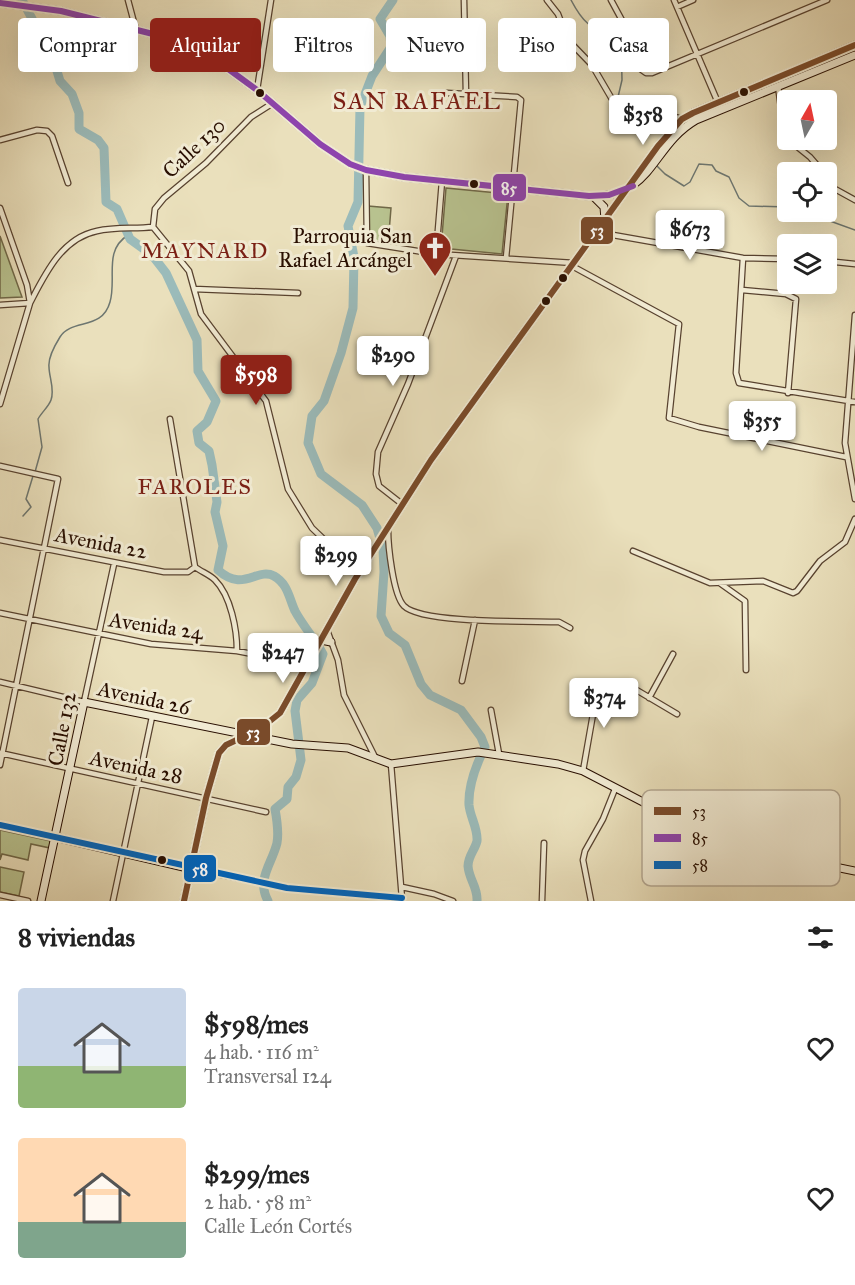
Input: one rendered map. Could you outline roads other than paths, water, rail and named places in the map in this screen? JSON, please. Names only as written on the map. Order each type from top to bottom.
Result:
[{"type":"main road","points":[[0,3],[36,6],[86,18]]},
{"type":"main road","points":[[138,30],[173,39],[205,52],[257,90],[316,141],[350,164],[364,169],[442,181],[589,196],[609,195],[629,189],[637,184],[686,126],[720,106],[851,47]]},
{"type":"main road","points":[[609,195],[632,180],[682,119],[854,58]]},
{"type":"main road","points":[[226,744],[260,729],[280,713],[359,573],[431,460],[629,189],[632,180]]},
{"type":"main road","points":[[589,196],[601,201],[605,219]]},
{"type":"main road","points":[[320,641],[331,642]]},
{"type":"main road","name":"Avenida 26","points":[[84,702],[260,739],[348,748],[391,764]]},
{"type":"main road","name":"Calle 132","points":[[41,901],[84,702]]},
{"type":"main road","points":[[260,729],[260,739]]},
{"type":"main road","points":[[184,901],[206,798],[219,753],[226,744],[227,738],[224,731]]},
{"type":"main road","points":[[391,764],[478,752],[499,754],[583,771],[642,802]]},
{"type":"main road","points":[[55,837],[192,869]]},
{"type":"main road","points":[[840,868],[855,871]]},
{"type":"street","points":[[128,0],[133,18]]},
{"type":"street","points":[[257,90],[271,0]]},
{"type":"street","points":[[464,0],[466,94]]},
{"type":"street","points":[[547,0],[558,14],[568,40],[592,65],[616,106],[640,121],[665,116],[682,119]]},
{"type":"street","points":[[611,0],[631,37],[634,61],[646,73],[652,74],[827,0]]},
{"type":"street","points":[[674,0],[720,106]]},
{"type":"street","points":[[677,7],[693,0]]},
{"type":"street","points":[[851,47],[854,58]]},
{"type":"street","points":[[778,86],[785,137],[814,162]]},
{"type":"street","points":[[447,93],[517,97],[521,100],[506,258]]},
{"type":"street","name":"Calle 130","points":[[153,227],[155,209],[164,198],[206,163],[251,117],[273,103]]},
{"type":"street","points":[[0,140],[37,130],[47,130],[52,136],[68,183]]},
{"type":"street","points":[[364,169],[367,243],[436,254],[573,265],[679,324],[669,418],[699,427],[846,457]]},
{"type":"street","points":[[436,254],[442,181]]},
{"type":"street","points":[[837,190],[855,200]]},
{"type":"street","points":[[0,208],[27,285],[30,303]]},
{"type":"street","points":[[0,404],[3,384],[30,303],[59,254],[80,236],[98,231],[153,227],[189,271],[201,314],[266,401],[288,489],[312,528],[359,573]]},
{"type":"street","points":[[596,232],[743,258],[777,259]]},
{"type":"street","points":[[402,504],[379,486],[376,474],[378,452],[408,384],[456,256]]},
{"type":"street","points":[[743,258],[736,378],[744,386],[855,402]]},
{"type":"street","points":[[837,262],[855,264]]},
{"type":"street","points":[[27,285],[39,285]]},
{"type":"street","points":[[194,289],[298,293]]},
{"type":"street","points":[[742,290],[794,296],[797,307],[788,393]]},
{"type":"street","points":[[0,305],[30,303]]},
{"type":"street","points":[[855,315],[846,402],[846,457],[855,499]]},
{"type":"street","points":[[170,419],[195,567],[214,578],[220,586],[237,635],[237,651]]},
{"type":"street","points":[[0,466],[58,479],[0,765]]},
{"type":"street","points":[[633,551],[710,583],[721,584],[750,579],[763,581],[790,593],[797,591],[820,561],[845,542],[855,519]]},
{"type":"street","points":[[386,530],[397,589],[404,606],[443,617],[559,622],[570,628]]},
{"type":"street","name":"Avenida 22","points":[[0,540],[114,564],[172,572],[188,572],[195,567]]},
{"type":"street","name":"Calle 132","points":[[84,702],[114,564]]},
{"type":"street","points":[[721,584],[745,601],[746,670]]},
{"type":"street","name":"Avenida 24","points":[[0,613],[97,635],[169,647],[237,651],[308,665]]},
{"type":"street","points":[[462,681],[475,620]]},
{"type":"street","points":[[327,630],[338,660],[344,695],[375,757]]},
{"type":"street","points":[[649,698],[673,654]]},
{"type":"street","name":"Avenida 26","points":[[0,682],[84,702]]},
{"type":"street","points":[[583,771],[596,698],[618,682],[677,714]]},
{"type":"street","points":[[491,710],[499,754]]},
{"type":"street","points":[[112,901],[152,717]]},
{"type":"street","name":"Avenida 28","points":[[1,753],[266,812]]},
{"type":"street","points":[[192,869],[327,893],[402,900],[391,764]]},
{"type":"street","points":[[591,901],[584,860],[585,851],[603,819],[615,789]]},
{"type":"street","points":[[0,825],[55,837]]},
{"type":"street","points":[[542,901],[544,843]]},
{"type":"street","points":[[402,887],[453,901]]},
{"type":"street","points":[[0,895],[28,901]]},
{"type":"waterway","points":[[22,0],[53,58],[60,81],[72,94],[79,113],[79,129],[98,140],[104,148],[106,202],[117,209],[130,239],[152,255],[166,273],[197,340],[198,371],[216,401],[207,422],[197,431],[199,443],[209,451],[212,465],[217,502],[215,512],[223,546],[218,570],[235,579],[242,580],[262,574],[279,579],[298,617],[323,654],[312,683],[297,700],[295,711],[301,760],[296,777],[288,787],[287,799],[275,809],[277,843],[264,879],[268,901]]},
{"type":"waterway","points":[[393,0],[380,19],[390,36],[391,47],[372,76],[360,107],[358,202],[348,226],[354,257],[353,308],[341,353],[324,401],[312,416],[308,443],[321,474],[362,505],[377,528],[383,549],[381,616],[389,633],[405,645],[421,684],[430,695],[461,710],[481,737],[485,747],[473,775],[469,798],[477,841],[468,866],[477,901]]},
{"type":"waterway","points":[[571,0],[588,24],[600,30],[615,31],[621,37],[622,80],[618,97],[637,114],[645,114]]},
{"type":"waterway","points":[[657,166],[684,186],[690,182],[699,164],[712,165],[716,171],[729,177],[739,198],[749,206],[777,207]]},
{"type":"waterway","points":[[833,222],[855,230]]},
{"type":"waterway","points":[[35,472],[42,447],[38,419],[49,405],[52,396],[49,371],[52,352],[65,331],[94,321],[106,311],[112,293],[113,257],[120,241],[128,235]]},
{"type":"waterway","points":[[23,516],[31,507],[26,499],[33,476]]},
{"type":"place","name":"Parroquia San Rafael Arcángel","points":[[435,277]]},
{"type":"district","name":"SAN RAFAEL","points":[[417,101]]},
{"type":"district","name":"MAYNARD","points":[[205,250]]},
{"type":"district","name":"FAROLES","points":[[195,486]]}]
